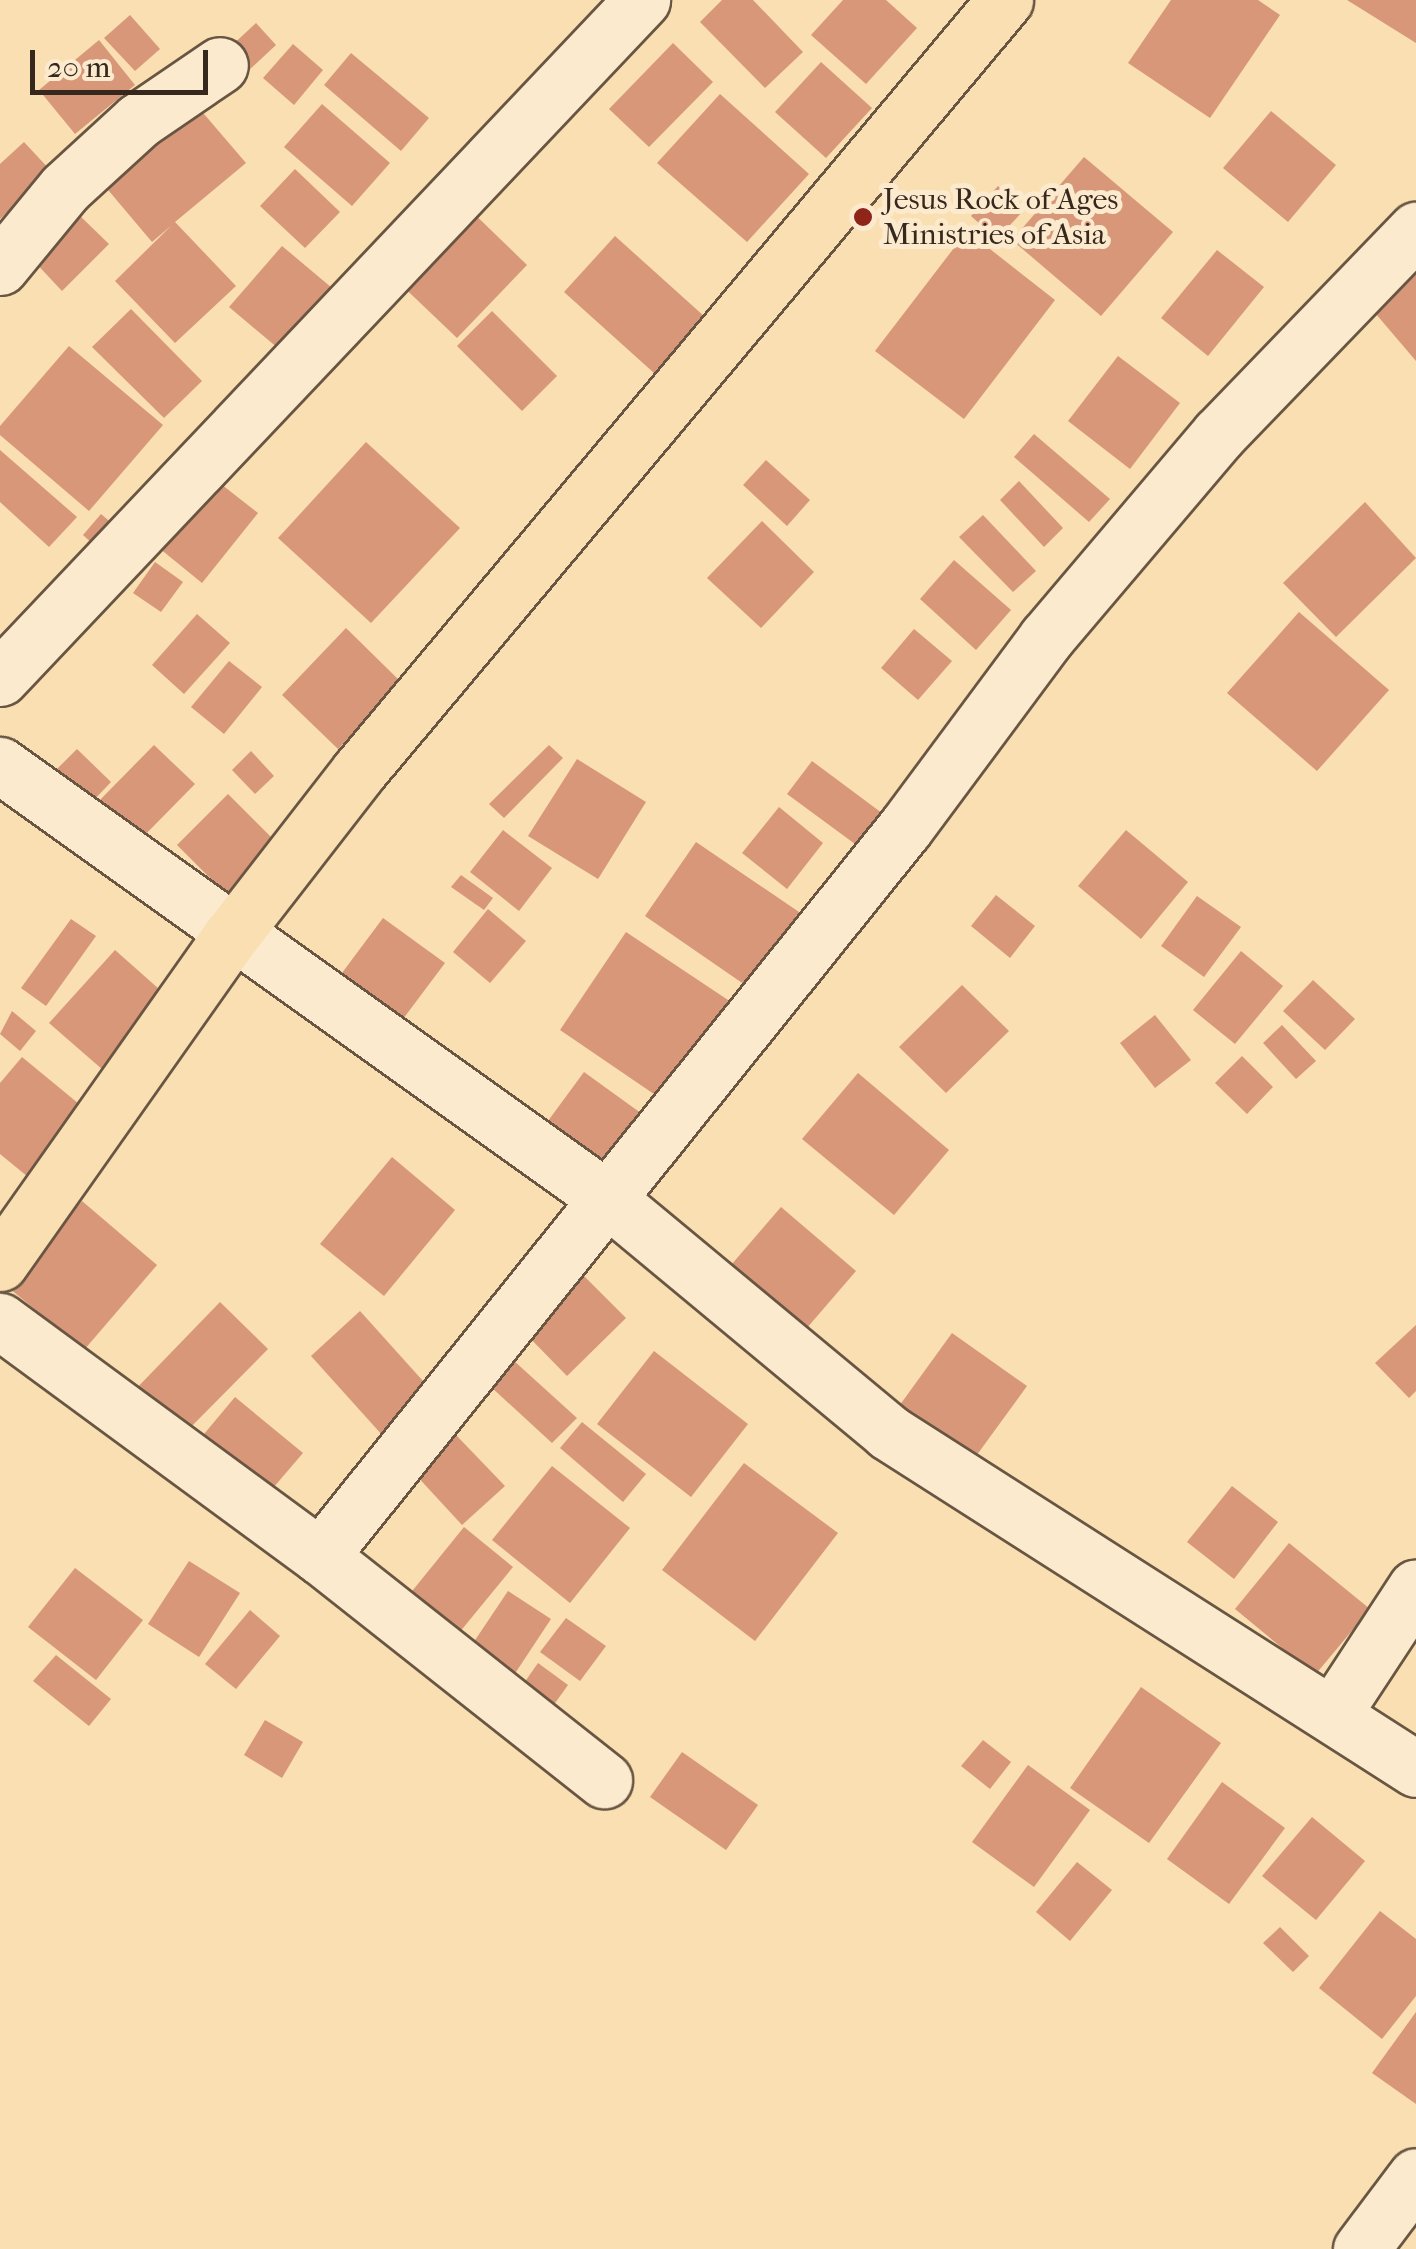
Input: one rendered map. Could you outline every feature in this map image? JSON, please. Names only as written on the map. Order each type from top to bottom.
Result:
[{"type":"main road","points":[[0,1262],[231,936],[531,560],[1006,0]]},
{"type":"street","points":[[0,678],[642,0]]},
{"type":"street","points":[[0,267],[65,188],[138,121],[220,65]]},
{"type":"street","points":[[320,1556],[905,828],[1046,638],[1219,434],[1416,230]]},
{"type":"street","points":[[0,765],[231,936],[609,1200],[888,1432],[1334,1712],[1416,1769]]},
{"type":"street","points":[[0,1321],[320,1556],[604,1780]]},
{"type":"street","points":[[1334,1712],[1416,1586]]},
{"type":"street","points":[[1362,2249],[1405,2189]]},
{"type":"building","points":[[722,0],[753,0],[803,52],[765,88],[700,22]]},
{"type":"building","points":[[843,0],[886,0],[917,28],[866,84],[811,35]]},
{"type":"building","points":[[1171,0],[1258,0],[1280,15],[1210,118],[1128,63]]},
{"type":"building","points":[[1347,0],[1416,0],[1416,43]]},
{"type":"building","points":[[130,15],[160,49],[135,71],[104,38]]},
{"type":"building","points":[[256,23],[276,45],[247,72],[227,50]]},
{"type":"building","points":[[99,40],[135,85],[75,134],[39,90]]},
{"type":"building","points":[[673,43],[713,82],[649,147],[609,109]]},
{"type":"building","points":[[293,44],[323,70],[294,105],[263,78]]},
{"type":"building","points":[[351,53],[429,118],[401,151],[324,85]]},
{"type":"building","points":[[821,62],[872,108],[826,158],[775,112]]},
{"type":"building","points":[[720,94],[809,174],[747,242],[657,163]]},
{"type":"building","points":[[192,100],[246,163],[175,222],[236,286],[175,343],[115,281],[172,225],[152,242],[98,178]]},
{"type":"building","points":[[322,104],[390,163],[352,206],[284,147]]},
{"type":"building","points":[[1271,111],[1336,165],[1288,222],[1223,168]]},
{"type":"building","points":[[24,142],[51,171],[0,219],[0,164]]},
{"type":"building","points":[[1084,157],[1173,232],[1101,316],[1012,240]]},
{"type":"building","points":[[295,169],[340,212],[305,248],[260,206]]},
{"type":"building","points":[[998,186],[1024,210],[997,239],[971,216]]},
{"type":"building","points":[[463,203],[527,265],[457,338],[392,276]]},
{"type":"building","points":[[78,214],[109,244],[62,291],[32,259]]},
{"type":"building","points":[[967,231],[1055,300],[964,419],[875,351]]},
{"type":"building","points":[[615,236],[705,317],[654,373],[564,292]]},
{"type":"building","points":[[282,246],[344,298],[291,359],[229,307]]},
{"type":"building","points":[[1217,250],[1264,287],[1208,356],[1161,318]]},
{"type":"building","points":[[1416,269],[1416,361],[1370,307]]},
{"type":"building","points":[[131,309],[202,381],[164,418],[92,347]]},
{"type":"building","points":[[492,311],[557,376],[522,411],[457,346]]},
{"type":"building","points":[[69,346],[163,425],[89,511],[0,435],[0,426]]},
{"type":"building","points":[[1118,356],[1180,403],[1130,469],[1068,421]]},
{"type":"building","points":[[1034,434],[1110,499],[1089,522],[1014,457]]},
{"type":"building","points":[[366,442],[460,528],[371,623],[278,538]]},
{"type":"building","points":[[0,450],[77,517],[49,547],[0,502]]},
{"type":"building","points":[[766,460],[810,500],[787,526],[743,485]]},
{"type":"building","points":[[203,470],[258,513],[202,583],[148,539]]},
{"type":"building","points":[[1019,481],[1063,528],[1044,547],[1000,500]]},
{"type":"building","points":[[1365,502],[1416,558],[1336,637],[1283,583]]},
{"type":"building","points":[[101,514],[128,537],[108,558],[83,535]]},
{"type":"building","points":[[983,515],[1036,571],[1013,592],[959,537]]},
{"type":"building","points":[[762,521],[814,572],[761,628],[707,578]]},
{"type":"building","points":[[954,560],[1011,610],[976,650],[920,599]]},
{"type":"building","points":[[155,562],[183,582],[161,612],[133,593]]},
{"type":"building","points":[[1299,612],[1389,690],[1317,771],[1227,693]]},
{"type":"building","points":[[197,614],[230,643],[184,694],[152,665]]},
{"type":"building","points":[[346,628],[402,683],[338,749],[282,695]]},
{"type":"building","points":[[914,629],[952,661],[918,700],[881,668]]},
{"type":"building","points":[[229,661],[262,687],[224,734],[191,707]]},
{"type":"building","points":[[154,745],[195,784],[135,845],[94,806]]},
{"type":"building","points":[[549,745],[563,758],[504,818],[489,804]]},
{"type":"building","points":[[77,749],[111,782],[92,802],[57,769]]},
{"type":"building","points":[[251,751],[274,776],[255,794],[232,770]]},
{"type":"building","points":[[577,759],[646,802],[598,879],[528,836]]},
{"type":"building","points":[[812,761],[894,822],[870,855],[787,794]]},
{"type":"building","points":[[228,794],[279,845],[227,895],[177,845]]},
{"type":"building","points":[[779,807],[823,843],[787,889],[742,853]]},
{"type":"building","points":[[503,830],[552,868],[519,911],[470,872]]},
{"type":"building","points":[[1126,830],[1188,882],[1141,939],[1078,886]]},
{"type":"building","points":[[696,842],[799,912],[748,987],[645,916]]},
{"type":"building","points":[[461,875],[493,898],[484,910],[451,887]]},
{"type":"building","points":[[996,895],[1035,926],[1010,958],[971,926]]},
{"type":"building","points":[[1197,896],[1241,927],[1204,977],[1161,946]]},
{"type":"building","points":[[488,909],[526,941],[490,983],[453,952]]},
{"type":"building","points":[[383,918],[445,963],[394,1031],[333,985]]},
{"type":"building","points":[[71,919],[96,936],[46,1006],[21,988]]},
{"type":"building","points":[[626,932],[737,1006],[670,1105],[560,1030]]},
{"type":"building","points":[[115,950],[168,997],[103,1070],[49,1023]]},
{"type":"building","points":[[1241,951],[1283,986],[1235,1044],[1193,1010]]},
{"type":"building","points":[[1313,980],[1355,1019],[1325,1050],[1283,1011]]},
{"type":"building","points":[[962,985],[1009,1031],[946,1093],[899,1047]]},
{"type":"building","points":[[12,1011],[36,1031],[20,1051],[0,1034]]},
{"type":"building","points":[[1155,1015],[1191,1060],[1155,1088],[1120,1043]]},
{"type":"building","points":[[1282,1025],[1316,1061],[1296,1079],[1263,1043]]},
{"type":"building","points":[[1242,1056],[1273,1087],[1247,1114],[1215,1083]]},
{"type":"building","points":[[22,1057],[90,1113],[33,1181],[0,1154],[0,1083]]},
{"type":"building","points":[[584,1072],[656,1124],[608,1193],[534,1140]]},
{"type":"building","points":[[858,1073],[949,1150],[894,1215],[802,1139]]},
{"type":"building","points":[[392,1157],[455,1210],[384,1296],[320,1244]]},
{"type":"building","points":[[82,1201],[157,1265],[84,1350],[9,1288]]},
{"type":"building","points":[[781,1207],[856,1271],[794,1343],[719,1279]]},
{"type":"building","points":[[580,1272],[626,1318],[567,1376],[521,1329]]},
{"type":"building","points":[[220,1302],[268,1349],[178,1440],[131,1394]]},
{"type":"building","points":[[360,1311],[432,1391],[383,1436],[311,1356]]},
{"type":"building","points":[[1416,1325],[1416,1391],[1409,1398],[1375,1363]]},
{"type":"building","points":[[952,1333],[1027,1386],[971,1463],[897,1409]]},
{"type":"building","points":[[654,1351],[748,1424],[691,1497],[597,1424]]},
{"type":"building","points":[[513,1360],[577,1418],[552,1443],[490,1386]]},
{"type":"building","points":[[235,1397],[303,1453],[261,1502],[194,1446]]},
{"type":"building","points":[[582,1422],[646,1474],[623,1502],[560,1448]]},
{"type":"building","points":[[456,1435],[505,1486],[462,1525],[415,1474]]},
{"type":"building","points":[[744,1463],[838,1533],[755,1641],[662,1570]]},
{"type":"building","points":[[552,1466],[630,1528],[570,1603],[492,1540]]},
{"type":"building","points":[[1232,1486],[1278,1522],[1234,1579],[1187,1542]]},
{"type":"building","points":[[464,1527],[513,1567],[445,1650],[396,1611]]},
{"type":"building","points":[[1289,1543],[1370,1609],[1315,1675],[1235,1609]]},
{"type":"building","points":[[189,1561],[240,1593],[199,1657],[148,1624]]},
{"type":"building","points":[[75,1568],[143,1620],[96,1680],[28,1627]]},
{"type":"building","points":[[508,1591],[551,1619],[504,1690],[461,1661]]},
{"type":"building","points":[[250,1610],[280,1636],[236,1689],[205,1664]]},
{"type":"building","points":[[566,1618],[606,1646],[580,1681],[540,1652]]},
{"type":"building","points":[[56,1655],[111,1699],[89,1726],[33,1681]]},
{"type":"building","points":[[538,1663],[568,1685],[545,1717],[515,1696]]},
{"type":"building","points":[[1141,1687],[1221,1743],[1149,1843],[1070,1788]]},
{"type":"building","points":[[265,1720],[303,1742],[282,1778],[244,1755]]},
{"type":"building","points":[[983,1740],[1011,1762],[990,1789],[961,1766]]},
{"type":"building","points":[[682,1752],[758,1805],[726,1850],[650,1797]]},
{"type":"building","points":[[1028,1765],[1090,1810],[1034,1887],[972,1842]]},
{"type":"building","points":[[1222,1782],[1285,1828],[1229,1904],[1167,1859]]},
{"type":"building","points":[[1312,1817],[1365,1861],[1316,1920],[1262,1876]]},
{"type":"building","points":[[1077,1862],[1112,1890],[1070,1941],[1036,1912]]},
{"type":"building","points":[[1380,1911],[1416,1939],[1416,1996],[1382,2039],[1319,1988]]},
{"type":"building","points":[[1280,1927],[1309,1956],[1293,1972],[1263,1943]]},
{"type":"building","points":[[1416,2012],[1416,2104],[1372,2073]]},
{"type":"place","name":"Jesus Rock of Ages Ministries of Asia","points":[[863,217]]}]
